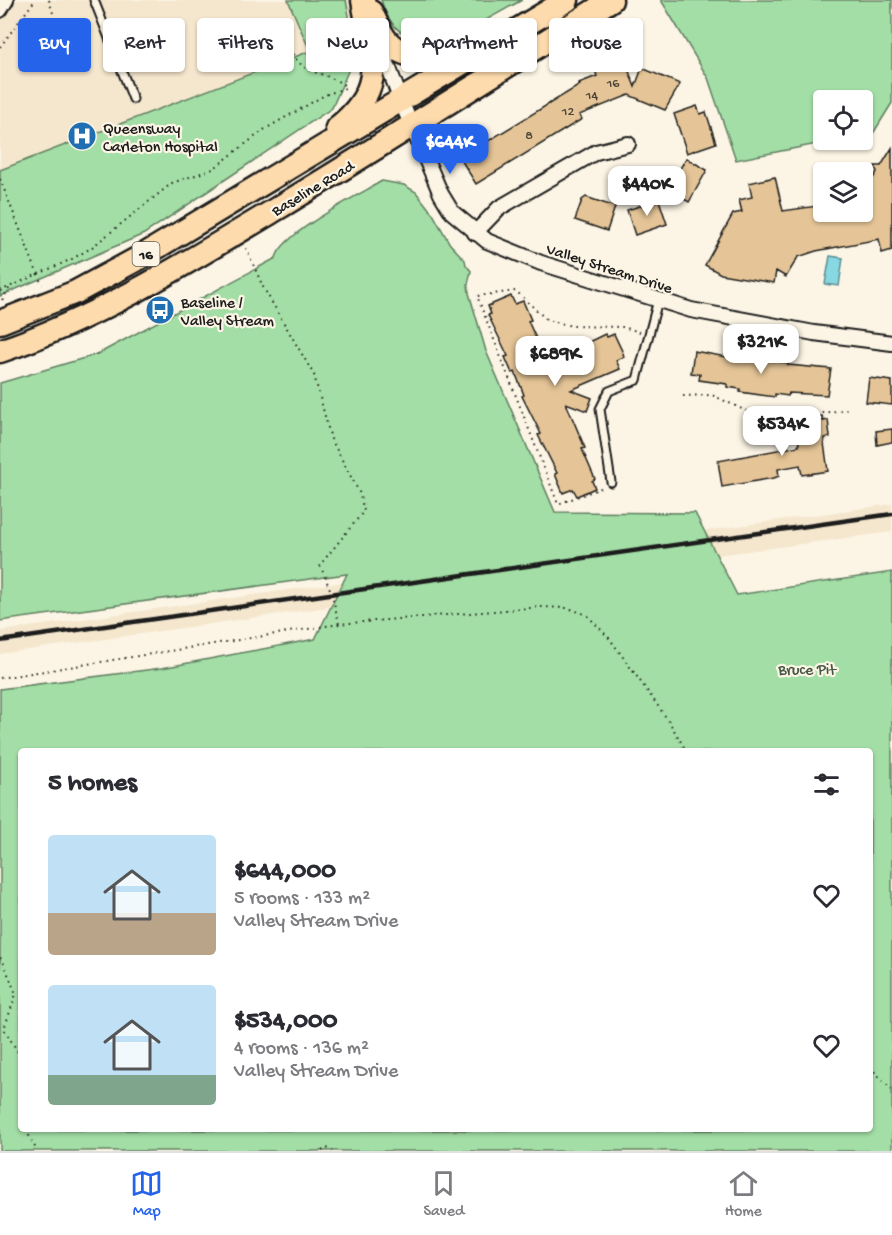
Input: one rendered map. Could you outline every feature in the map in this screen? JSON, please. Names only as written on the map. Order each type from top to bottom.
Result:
[{"type":"main road","points":[[364,0],[387,41],[401,50]]},
{"type":"main road","points":[[285,170],[352,116],[364,100],[373,79],[374,66],[364,0]]},
{"type":"main road","name":"Baseline Road","points":[[537,19],[567,0]]},
{"type":"main road","name":"Baseline Road","points":[[0,351],[60,330],[176,269],[412,127],[611,0]]},
{"type":"main road","name":"Baseline Road","points":[[0,322],[76,292],[107,276],[449,72]]},
{"type":"street","points":[[0,10],[6,0]]},
{"type":"street","name":"Valley Stream Drive","points":[[364,0],[401,101],[441,194],[452,212],[487,241],[541,263],[691,310],[814,333],[892,343]]},
{"type":"street","points":[[475,233],[499,208],[596,152],[627,144]]},
{"type":"lane","points":[[94,0],[133,99]]},
{"type":"lane","points":[[611,482],[600,409],[609,391],[637,380],[658,300]]},
{"type":"path","points":[[0,47],[35,0]]},
{"type":"path","points":[[49,0],[52,13]]},
{"type":"path","points":[[294,58],[308,71],[333,78],[347,87]]},
{"type":"path","points":[[0,291],[38,276],[91,248],[172,183],[213,169],[265,129],[325,95],[357,84]]},
{"type":"path","points":[[0,179],[44,290]]},
{"type":"path","points":[[237,232],[263,287],[314,375],[331,440],[359,492],[364,511],[320,564],[332,594],[339,624]]},
{"type":"path","points":[[0,304],[10,287]]},
{"type":"path","points":[[611,482],[592,493],[558,504],[477,296],[516,291],[547,320],[572,326],[623,327],[648,335]]},
{"type":"path","points":[[683,396],[712,395],[757,416],[777,419],[851,409]]},
{"type":"path","points":[[0,678],[339,624],[542,607],[568,608],[587,615],[610,639],[668,720],[685,748]]},
{"type":"path","points":[[0,958],[16,994],[4,1029],[18,1052]]},
{"type":"path","points":[[873,1070],[892,1090]]},
{"type":"path","points":[[28,1132],[37,1151]]},
{"type":"path","points":[[322,1151],[327,1148],[333,1151]]},
{"type":"shaded area","name":"Queensway Carleton Hospital","points":[[0,0],[353,0],[356,18],[306,18],[306,72],[328,72],[0,200]]},
{"type":"shaded area","points":[[892,504],[892,532],[343,605],[0,654],[0,631]]},
{"type":"green space","points":[[288,0],[346,0],[349,18],[306,18],[306,42]]},
{"type":"green space","points":[[381,0],[522,0],[490,18],[401,18],[401,31],[392,23]]},
{"type":"green space","points":[[661,0],[892,0],[892,103],[874,132],[873,90],[813,90],[813,145],[736,160],[708,78]]},
{"type":"green space","points":[[306,53],[306,72],[348,72],[332,108],[144,234],[0,296],[0,170],[255,72],[294,72],[294,57]]},
{"type":"green space","name":"Bruce Pit","points":[[382,181],[404,185],[416,192],[433,214],[450,244],[465,260],[471,271],[468,284],[469,293],[486,351],[555,512],[695,513],[737,595],[892,572],[892,1151],[0,1151],[0,689],[162,668],[315,639],[347,574],[0,621],[0,383],[98,354],[276,258],[281,248],[292,238],[340,205]]},
{"type":"water","points":[[830,256],[843,258],[839,286],[825,284]]},
{"type":"building","points":[[643,68],[680,84],[665,110],[629,95],[579,115],[582,119],[476,184],[460,158],[580,85],[579,83],[597,76],[596,72],[629,72],[635,87]]},
{"type":"building","points":[[697,106],[700,114],[706,112],[716,143],[687,153],[674,114]]},
{"type":"building","points":[[892,148],[892,250],[882,253],[879,239],[816,251],[798,257],[786,277],[776,271],[774,283],[721,274],[705,265],[733,214],[742,212],[739,200],[752,197],[749,183],[775,177],[783,211],[813,207],[813,222],[873,222],[873,178],[877,172],[875,166],[881,166]]},
{"type":"building","points":[[686,158],[707,170],[689,202],[668,190]]},
{"type":"building","points":[[586,197],[615,207],[607,231],[575,220],[582,200]]},
{"type":"building","points":[[659,200],[667,224],[635,235],[627,210]]},
{"type":"building","points":[[511,296],[515,304],[523,301],[531,320],[528,321],[538,343],[541,342],[544,350],[556,355],[563,351],[564,354],[605,334],[607,337],[614,334],[623,353],[624,357],[616,360],[620,369],[571,390],[592,398],[587,411],[566,403],[595,479],[592,481],[595,488],[577,496],[573,489],[563,493],[555,474],[557,473],[538,435],[541,434],[522,396],[524,395],[515,372],[512,373],[505,357],[508,356],[488,315],[491,314],[488,306]]},
{"type":"building","points":[[694,351],[737,359],[738,355],[788,363],[788,365],[831,369],[827,395],[789,393],[788,396],[775,394],[775,397],[740,392],[740,389],[727,387],[727,384],[699,380],[700,374],[691,373]]},
{"type":"building","points":[[869,378],[892,381],[892,405],[866,402]]},
{"type":"building","points":[[822,416],[823,421],[828,420],[830,437],[825,438],[824,443],[828,471],[802,475],[800,465],[778,469],[779,476],[774,478],[722,487],[718,461],[799,446],[796,419]]},
{"type":"building","points":[[892,429],[892,442],[877,445],[876,431]]},
{"type":"railway","points":[[0,641],[892,514]]},
{"type":"place","name":"Queensway Carleton Hospital","points":[[82,136]]},
{"type":"place","name":"Baseline / Valley Stream","points":[[160,310]]}]
